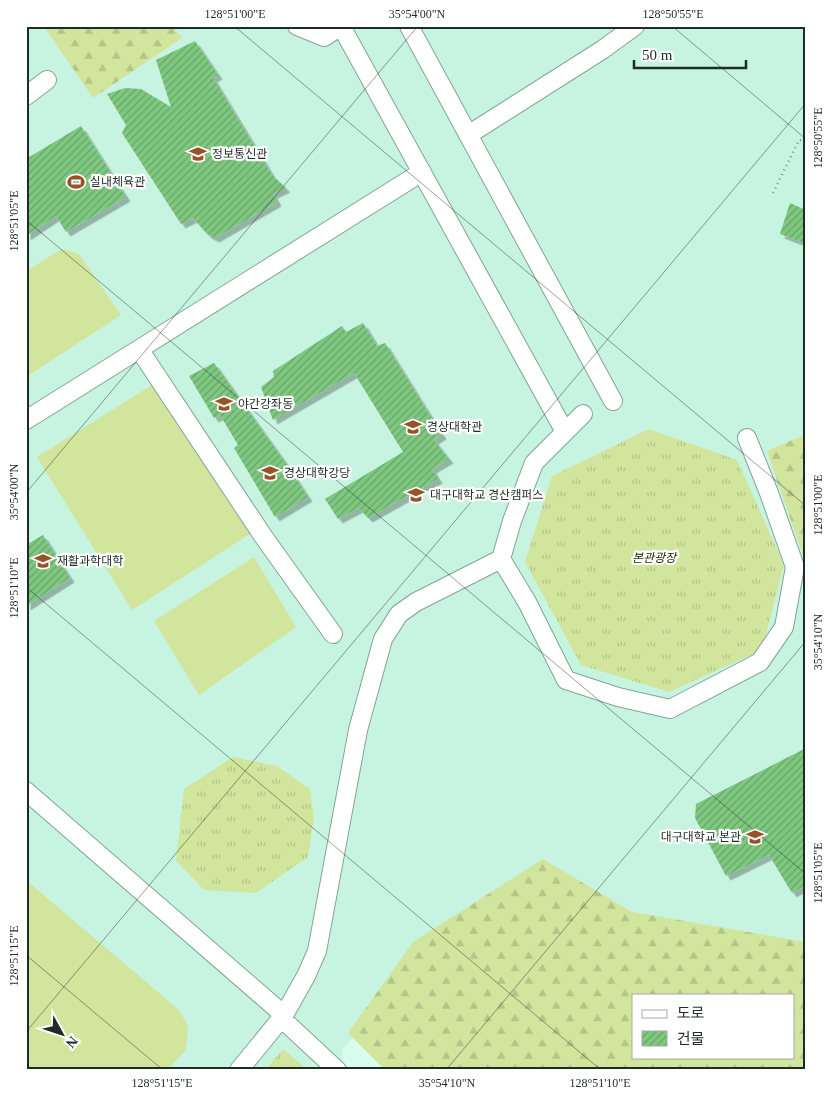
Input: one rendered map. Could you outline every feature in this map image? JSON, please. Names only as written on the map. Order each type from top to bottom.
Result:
[{"type":"street","points":[[297,26],[324,37],[341,26],[566,432]]},
{"type":"street","points":[[409,26],[613,401]]},
{"type":"street","points":[[468,135],[602,50],[636,26]]},
{"type":"street","points":[[26,96],[46,80]]},
{"type":"street","points":[[26,420],[422,172]]},
{"type":"street","points":[[139,350],[262,536],[332,634]]},
{"type":"street","points":[[583,414],[534,463],[512,521],[501,560],[527,602],[566,680],[618,697],[670,709],[760,662],[784,627],[795,567],[747,438]]},
{"type":"street","points":[[239,1070],[282,1016],[306,976],[317,951],[358,730],[383,639],[398,614],[416,602],[501,560]]},
{"type":"street","points":[[26,791],[282,1016],[337,1070]]},
{"type":"path","points":[[773,193],[799,140],[806,141]]},
{"type":"shaded area","name":"대구대학교 경산캠퍼스","points":[[26,26],[806,26],[806,1070],[561,1070],[417,964],[342,1050],[343,1070],[26,1070]]},
{"type":"green space","points":[[47,26],[173,26],[182,38],[93,98],[45,28]]},
{"type":"green space","points":[[62,249],[79,254],[121,315],[26,377],[26,271]]},
{"type":"green space","points":[[160,380],[259,528],[132,610],[37,457]]},
{"type":"green space","name":"본관광장","points":[[649,429],[737,460],[784,565],[762,650],[669,692],[581,665],[525,562],[552,476]]},
{"type":"green space","points":[[806,434],[806,564],[767,451]]},
{"type":"green space","points":[[254,557],[296,627],[199,695],[154,621]]},
{"type":"green space","points":[[233,757],[277,766],[310,789],[314,818],[308,857],[256,893],[204,890],[176,861],[184,789]]},
{"type":"green space","points":[[543,859],[632,912],[806,942],[806,1070],[385,1070],[348,1033],[413,942]]},
{"type":"green space","points":[[26,880],[179,1010],[188,1026],[186,1050],[167,1070],[26,1070]]},
{"type":"green space","points":[[283,1049],[308,1070],[265,1070]]},
{"type":"building","name":"정보통신관","points":[[195,41],[218,75],[213,78],[272,175],[286,188],[273,194],[277,202],[215,238],[207,234],[193,218],[181,224],[122,133],[126,125],[107,94],[125,88],[141,89],[171,107],[156,60]]},
{"type":"building","name":"실내체육관","points":[[81,126],[126,197],[66,232],[56,216],[26,236],[26,159]]},
{"type":"building","points":[[790,203],[806,210],[806,244],[780,234]]},
{"type":"building","name":"경상대학관","points":[[363,323],[377,346],[385,343],[442,435],[434,440],[449,459],[432,469],[438,479],[368,518],[359,508],[338,519],[325,499],[403,452],[354,373],[273,420],[261,387],[274,377],[273,371],[342,326],[346,332]]},
{"type":"building","points":[[214,363],[308,497],[275,517],[234,448],[238,445],[220,415],[214,418],[189,376]]},
{"type":"building","name":"재활과학대학","points":[[43,535],[70,578],[26,606],[26,545]]},
{"type":"building","name":"대구대학교 본관","points":[[806,748],[806,885],[792,893],[769,855],[726,876],[695,818],[696,804]]},
{"type":"place","name":"정보통신관","points":[[198,154]]},
{"type":"place","name":"실내체육관","points":[[76,182]]},
{"type":"place","name":"야간강좌동","points":[[224,404]]},
{"type":"place","name":"경상대학관","points":[[413,427]]},
{"type":"place","name":"경상대학강당","points":[[270,473]]},
{"type":"place","name":"대구대학교 경산캠퍼스","points":[[416,495]]},
{"type":"place","name":"재활과학대학","points":[[43,561]]},
{"type":"place","name":"대구대학교 본관","points":[[755,837]]}]
